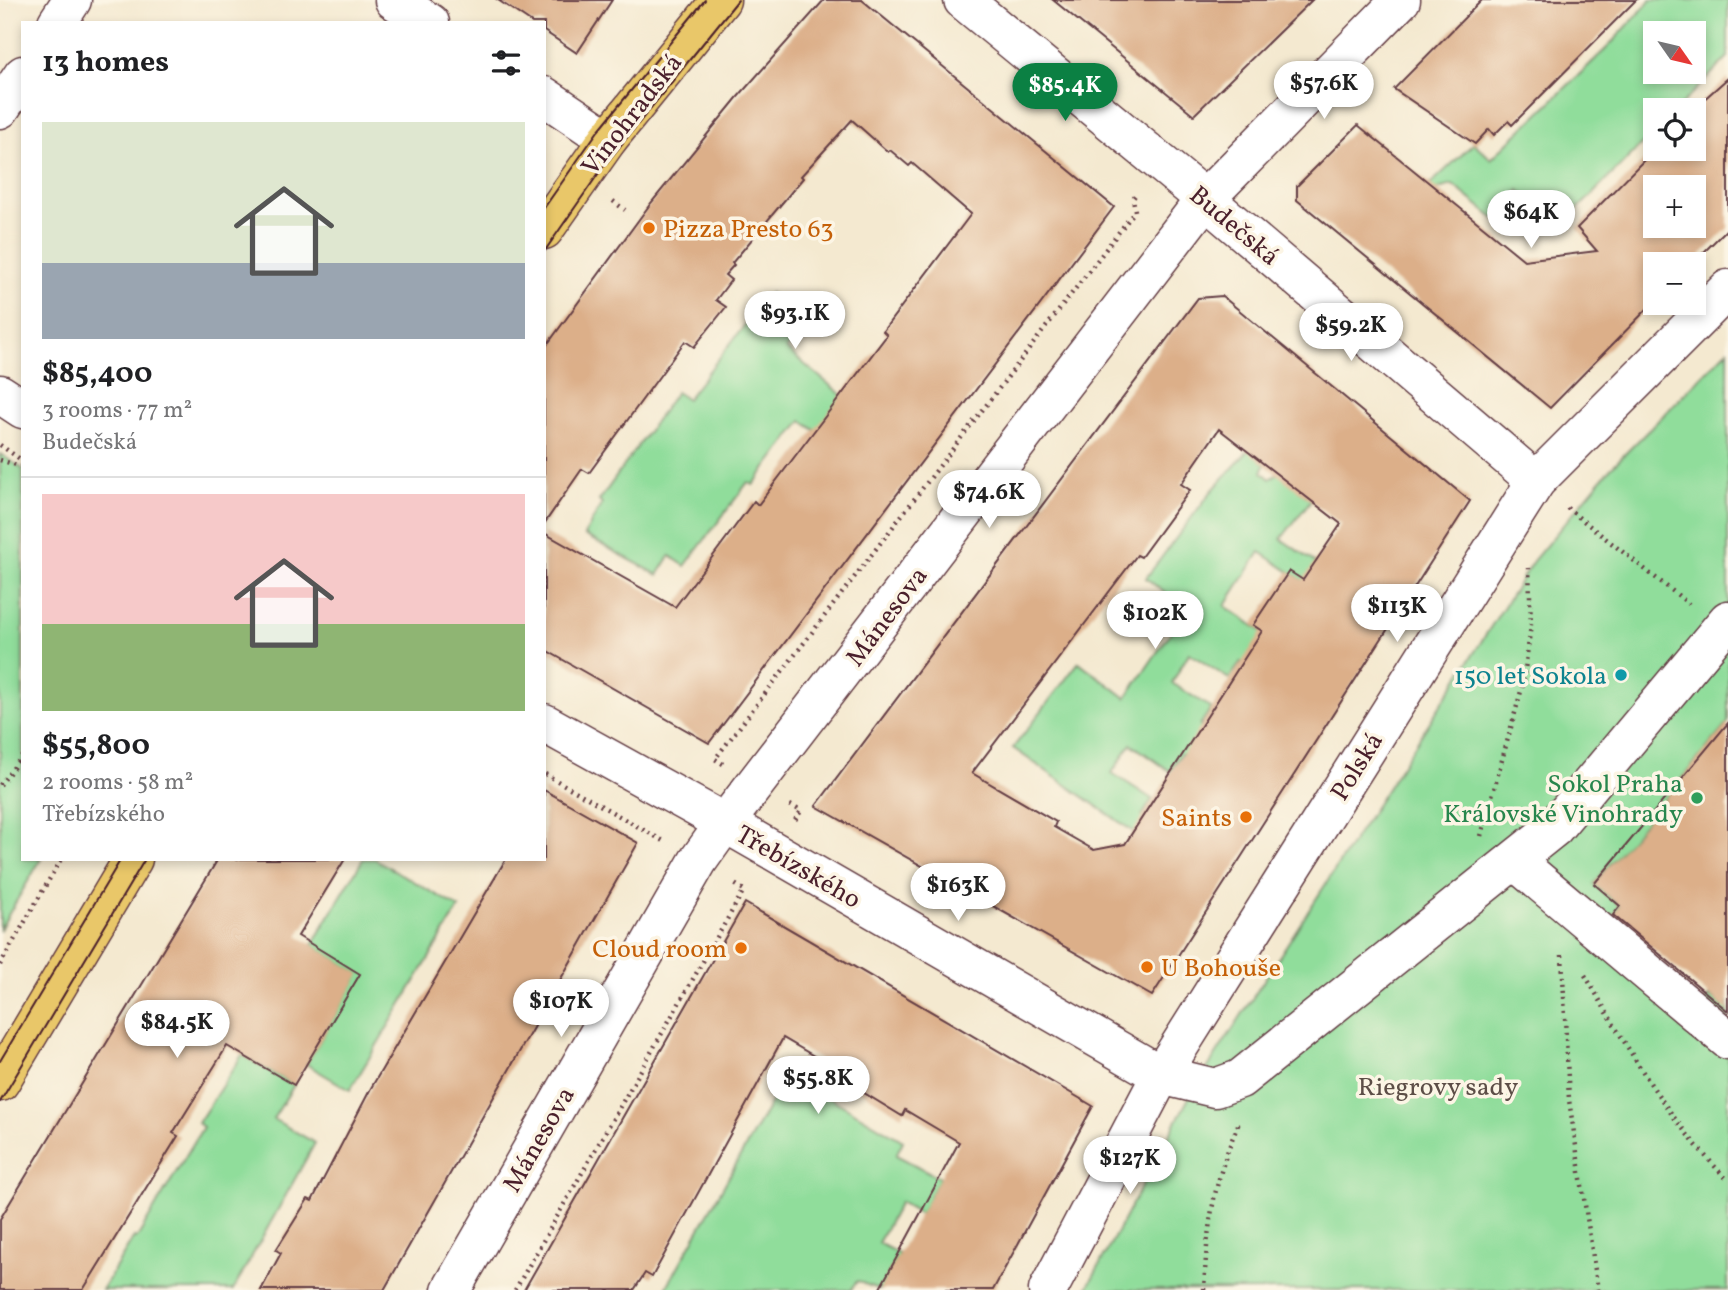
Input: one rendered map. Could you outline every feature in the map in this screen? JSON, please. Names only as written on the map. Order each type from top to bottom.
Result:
[{"type":"main road","name":"Vinohradská","points":[[546,227],[608,139],[721,0]]},
{"type":"main road","points":[[0,1083],[132,861]]},
{"type":"street","points":[[58,21],[72,0]]},
{"type":"street","points":[[394,0],[427,21]]},
{"type":"street","name":"Budečská","points":[[963,0],[1205,199],[1536,481]]},
{"type":"street","name":"Mánesova","points":[[451,1290],[698,861],[1205,199],[1401,0]]},
{"type":"street","points":[[0,109],[21,78]]},
{"type":"street","points":[[546,97],[608,139]]},
{"type":"street","name":"Polská","points":[[1048,1290],[1161,1074],[1536,481],[1728,289]]},
{"type":"street","points":[[0,394],[21,408]]},
{"type":"street","points":[[1215,1088],[1240,1079],[1554,828],[1724,624]]},
{"type":"street","name":"Třebízského","points":[[546,724],[726,823],[1161,1074],[1215,1088]]},
{"type":"street","points":[[1515,861],[1728,1040]]},
{"type":"path","points":[[715,760],[1135,211],[1133,198]]},
{"type":"path","points":[[613,201],[625,210]]},
{"type":"path","points":[[0,445],[21,460]]},
{"type":"path","points":[[0,460],[21,466]]},
{"type":"path","points":[[1559,518],[1575,499]]},
{"type":"path","points":[[1573,514],[1724,624]]},
{"type":"path","points":[[1480,841],[1481,829],[1523,684],[1531,625],[1529,556]]},
{"type":"path","points":[[0,785],[21,758]]},
{"type":"path","points":[[515,1290],[744,890],[546,774]]},
{"type":"path","points":[[0,965],[60,861]]},
{"type":"path","points":[[1562,950],[1569,1100],[1598,1290]]},
{"type":"path","points":[[1582,971],[1658,1099],[1684,1135],[1728,1180]]},
{"type":"path","points":[[1204,1290],[1208,1220],[1226,1152],[1238,1125],[1215,1088]]},
{"type":"green space","points":[[1651,0],[1728,0],[1728,57],[1706,79],[1706,21],[1643,21],[1643,84],[1702,84],[1688,98],[1643,98],[1643,143],[1559,228],[1519,190],[1495,219],[1453,185],[1421,193],[1474,143],[1491,159],[1607,48]]},
{"type":"green space","points":[[770,293],[807,321],[786,349],[842,395],[821,434],[802,421],[753,485],[748,482],[685,566],[670,556],[658,575],[584,535],[602,504],[599,501],[676,392],[687,399]]},
{"type":"green space","name":"Riegrovy sady","points":[[1728,350],[1728,723],[1594,884],[1620,906],[1613,916],[1626,928],[1620,934],[1702,1004],[1709,996],[1724,1007],[1728,1003],[1728,1290],[1086,1290],[1191,1094],[1533,561],[1609,470]]},
{"type":"green space","points":[[1249,450],[1265,464],[1262,472],[1270,479],[1278,473],[1311,500],[1281,539],[1317,564],[1305,582],[1260,552],[1225,606],[1270,637],[1247,665],[1241,662],[1229,679],[1189,653],[1172,683],[1211,708],[1200,725],[1205,729],[1188,756],[1181,754],[1170,771],[1131,744],[1112,773],[1152,799],[1142,816],[1146,820],[1137,834],[1013,748],[1079,662],[1126,698],[1186,610],[1146,578],[1211,492]]},
{"type":"green space","points":[[0,454],[21,468],[21,861],[40,861],[0,929]]},
{"type":"green space","points":[[362,861],[378,861],[459,908],[350,1090],[306,1064],[359,974],[312,945]]},
{"type":"green space","points":[[242,1055],[294,1085],[273,1119],[315,1143],[233,1290],[102,1290],[134,1237],[137,1238],[203,1127],[198,1123]]},
{"type":"green space","points":[[810,1086],[903,1141],[896,1155],[940,1178],[921,1214],[900,1202],[878,1243],[899,1254],[880,1290],[857,1281],[851,1290],[665,1290],[779,1088],[801,1101]]},
{"type":"building","points":[[498,0],[612,0],[577,53],[546,32],[546,21],[529,21]]},
{"type":"building","points":[[824,0],[862,0],[1114,207],[709,743],[546,650],[546,534],[675,607],[754,501],[758,505],[887,335],[883,331],[971,214],[912,163],[909,166],[890,150],[888,152],[852,120],[801,176],[803,178],[732,263],[734,265],[725,275],[731,280],[716,300],[726,307],[694,347],[685,341],[589,473],[582,469],[546,521],[546,346],[651,203],[737,98]]},
{"type":"building","points":[[1053,0],[1312,0],[1194,115]]},
{"type":"building","points":[[1482,0],[1636,0],[1512,125],[1508,121],[1494,135],[1489,129],[1475,144],[1394,89]]},
{"type":"building","points":[[1728,78],[1728,228],[1704,252],[1643,252],[1643,313],[1550,408],[1297,200],[1297,186],[1358,125],[1524,260],[1597,251],[1577,228],[1643,161],[1706,161],[1706,98]]},
{"type":"building","points":[[1222,296],[1470,501],[1152,996],[816,806],[1198,298]],"holes":[[[1219,429],[1341,524],[1303,580],[1289,571],[1253,625],[1262,631],[1125,844],[1094,850],[1054,827],[1056,822],[972,773],[1137,555],[1141,557],[1190,490],[1181,484]]]},
{"type":"building","name":"Sokol Praha Královské Vinohrady","points":[[1728,723],[1728,1011],[1613,915],[1620,906],[1594,884]]},
{"type":"building","points":[[546,791],[638,843],[384,1290],[261,1290],[281,1253],[276,1250],[308,1199],[312,1201],[371,1088],[505,861],[546,861]]},
{"type":"building","points":[[217,861],[344,861],[298,936],[360,974],[294,1085],[227,1046],[173,1133],[178,1136],[83,1290],[0,1290],[0,1219]]},
{"type":"building","points":[[745,903],[1093,1106],[993,1290],[879,1290],[959,1142],[905,1110],[902,1116],[833,1074],[836,1069],[783,1038],[652,1277],[645,1273],[634,1290],[524,1290]]},
{"type":"tram line","points":[[546,205],[598,131],[705,0]]},
{"type":"tram line","points":[[546,249],[603,167],[738,0]]},
{"type":"tram line","points":[[0,1061],[120,861]]},
{"type":"tram line","points":[[0,1102],[144,861]]},
{"type":"place","name":"Pizza Presto 63","points":[[649,228]]},
{"type":"place","name":"150 let Sokola","points":[[1621,675]]},
{"type":"place","name":"Sokol Praha Královské Vinohrady","points":[[1697,798]]},
{"type":"place","name":"Saints","points":[[1246,817]]},
{"type":"place","name":"Cloud room","points":[[741,948]]},
{"type":"place","name":"U Bohouše","points":[[1147,967]]}]
